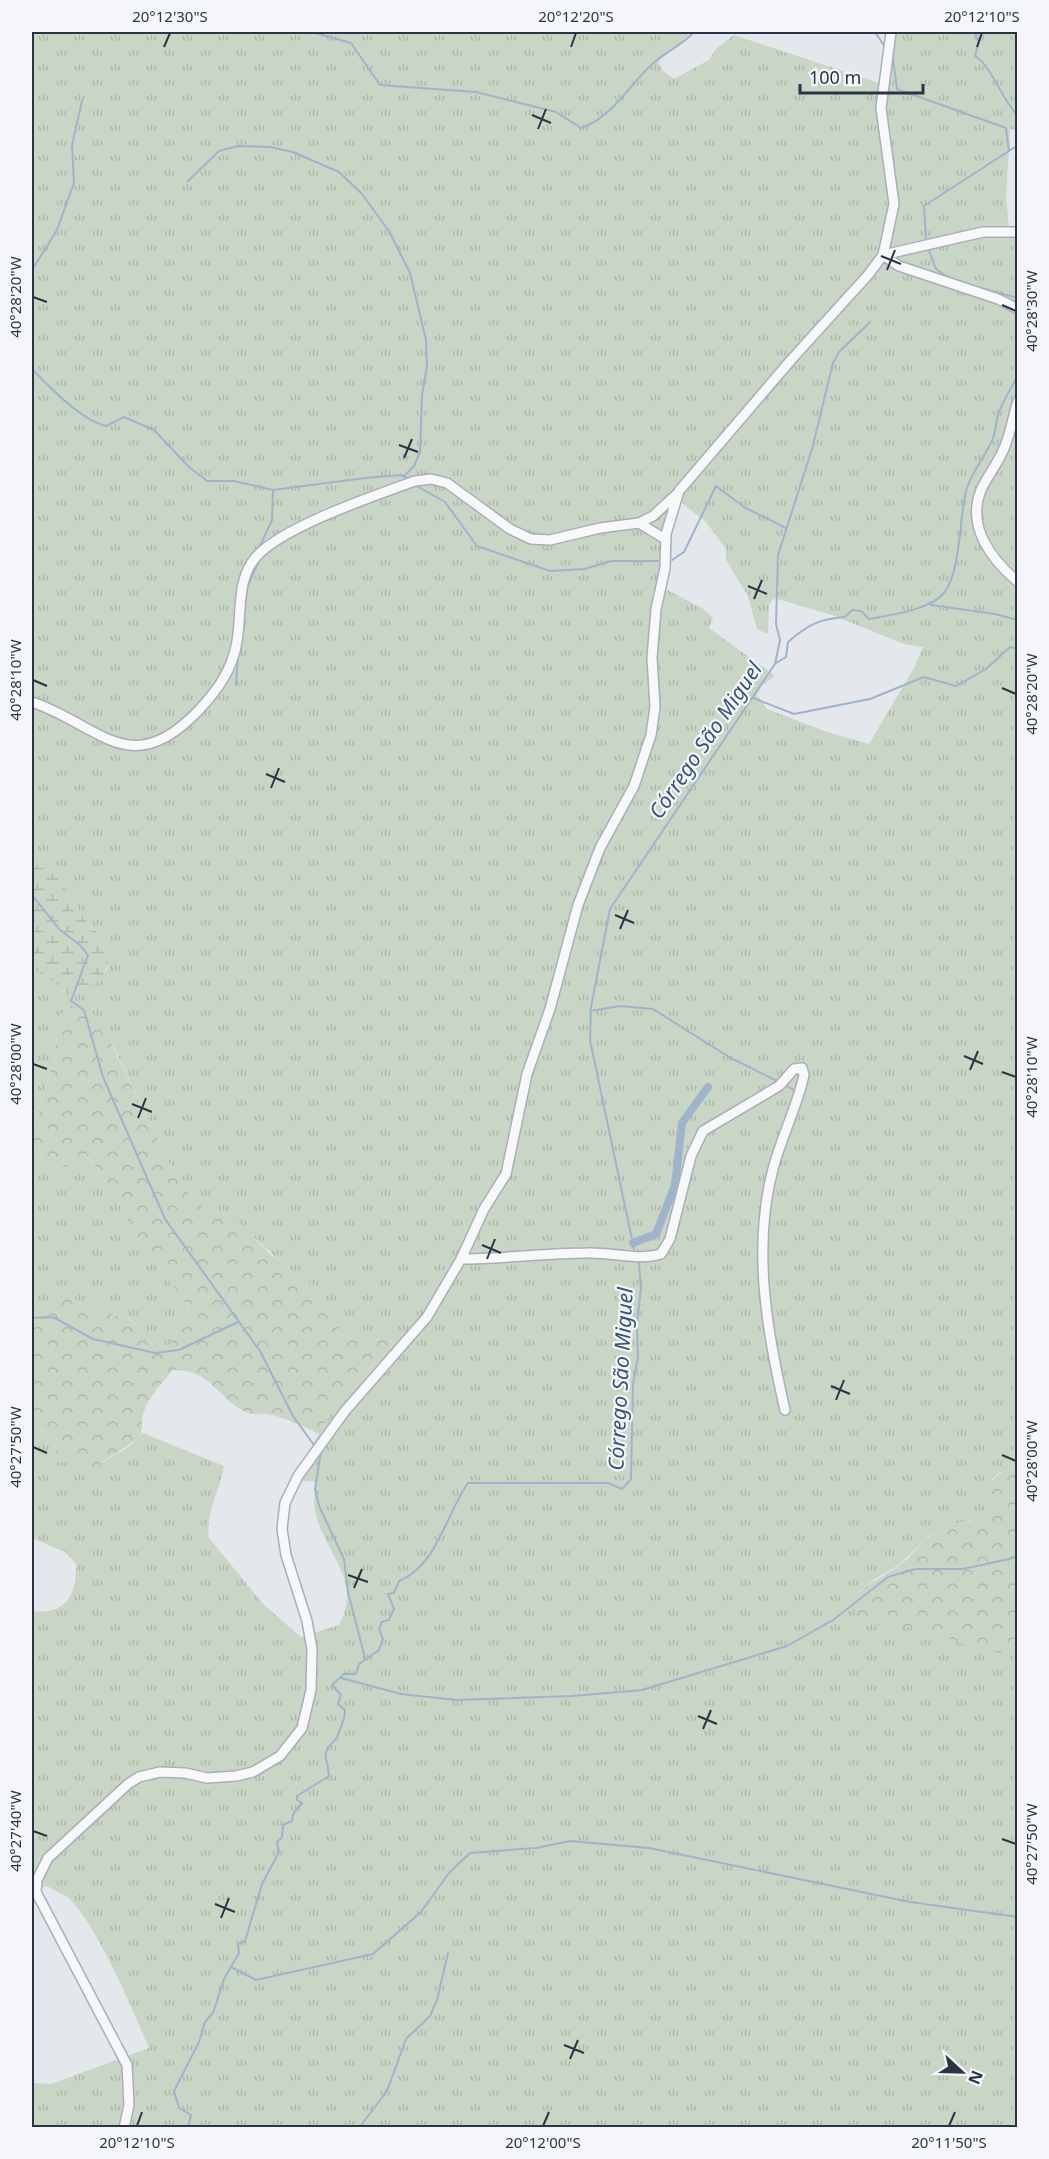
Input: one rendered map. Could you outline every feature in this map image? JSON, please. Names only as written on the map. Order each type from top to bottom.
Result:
[{"type":"street","points":[[32,702],[108,740],[133,746],[165,738],[199,710],[218,687],[230,666],[238,633],[243,586],[256,557],[280,540],[325,516],[415,481],[431,479],[447,483],[510,529],[531,539],[550,540],[600,528],[639,523],[653,516],[680,491],[791,360],[864,281],[883,255],[892,224],[894,204],[881,102],[891,32]]},
{"type":"street","points":[[883,255],[983,232],[1017,231]]},
{"type":"street","points":[[883,255],[899,266],[998,299],[1017,309]]},
{"type":"street","points":[[1017,401],[1005,446],[982,488],[977,507],[978,522],[986,548],[993,559],[1017,582]]},
{"type":"street","points":[[124,2127],[129,2088],[127,2065],[97,2012],[36,1892],[41,1869],[57,1848],[128,1784],[139,1777],[173,1772],[207,1778],[236,1776],[268,1766],[293,1743],[302,1728],[308,1709],[312,1649],[307,1621],[286,1555],[282,1529],[285,1503],[298,1476],[345,1411],[419,1329],[461,1259],[484,1209],[506,1174],[527,1074],[555,992],[578,905],[600,848],[634,786],[647,750],[655,706],[652,658],[656,609],[665,568],[665,539],[680,491]]},
{"type":"street","points":[[639,523],[665,539]]},
{"type":"street","points":[[461,1259],[537,1253],[600,1253],[633,1256],[661,1254],[673,1230],[690,1156],[703,1131],[779,1086],[794,1068],[802,1068],[804,1076],[801,1087],[773,1168],[763,1238],[763,1276],[772,1352],[785,1410]]},
{"type":"green space","points":[[32,32],[692,32],[658,62],[663,71],[674,79],[709,60],[716,49],[734,35],[879,83],[888,32],[1017,32],[1017,130],[1010,129],[1006,198],[1009,227],[1018,230],[1017,1469],[999,1473],[992,1479],[988,1508],[978,1519],[946,1526],[931,1534],[899,1565],[876,1578],[858,1593],[862,1622],[924,1629],[984,1648],[1017,1653],[1017,2127],[32,2127],[32,2083],[51,2084],[149,2048],[113,1968],[90,1925],[67,1897],[47,1886],[32,1890],[32,1611],[53,1610],[67,1601],[74,1585],[76,1564],[65,1552],[32,1538],[32,1426],[46,1433],[57,1448],[56,1462],[69,1462],[91,1469],[130,1446],[143,1433],[224,1466],[209,1520],[209,1538],[264,1605],[301,1637],[339,1625],[345,1609],[347,1593],[339,1566],[319,1525],[314,1507],[315,1482],[293,1480],[333,1409],[395,1346],[389,1339],[354,1340],[343,1335],[286,1267],[256,1239],[227,1214],[209,1211],[194,1202],[176,1177],[113,1046],[60,1014],[53,1064],[32,1132],[32,969],[51,979],[66,994],[106,971],[114,952],[80,913],[59,878],[32,861]],"holes":[[[677,499],[706,522],[726,549],[726,560],[748,596],[757,629],[768,634],[769,605],[774,598],[832,615],[904,644],[923,647],[914,668],[869,744],[827,732],[767,709],[757,695],[762,686],[775,676],[709,628],[713,618],[702,608],[660,586]]]},
{"type":"green space","points":[[32,861],[59,878],[80,913],[114,952],[102,977],[85,990],[66,994],[51,979],[32,969]]},
{"type":"green space","points":[[75,1003],[92,1012],[103,1027],[176,1177],[194,1201],[209,1211],[227,1214],[244,1227],[270,1254],[309,1282],[323,1299],[343,1335],[354,1340],[389,1339],[395,1346],[333,1409],[319,1434],[280,1417],[248,1413],[229,1401],[207,1380],[187,1371],[173,1370],[147,1405],[138,1439],[91,1469],[69,1462],[55,1462],[57,1447],[46,1433],[32,1426],[32,1300],[44,1314],[52,1310],[63,1292],[86,1306],[132,1321],[155,1348],[170,1344],[189,1308],[133,1230],[106,1179],[85,1154],[64,1168],[42,1163],[32,1140],[32,1132],[53,1064],[60,1014]]},
{"type":"green space","points":[[32,1140],[42,1163],[84,1154],[106,1179],[133,1230],[189,1308],[170,1344],[155,1348],[132,1321],[86,1306],[63,1292],[52,1310],[44,1314],[33,1304]]},
{"type":"green space","points":[[1017,1469],[1017,1653],[999,1653],[973,1647],[917,1628],[862,1622],[855,1613],[853,1600],[858,1594],[900,1565],[938,1529],[972,1521],[984,1513],[995,1477],[1003,1472]]},
{"type":"waterway","points":[[295,32],[312,32],[351,43],[380,85],[476,92],[556,112],[581,128],[603,116],[648,68],[694,32]]},
{"type":"waterway","points":[[875,32],[885,47]]},
{"type":"waterway","points":[[974,32],[979,41],[975,56],[986,67],[1018,116]]},
{"type":"waterway","points":[[893,59],[897,89],[1006,128],[1009,150]]},
{"type":"waterway","points":[[32,270],[57,230],[74,183],[72,145],[82,101]]},
{"type":"waterway","name":"Córrego São Miguel","points":[[926,241],[924,206],[1018,145]]},
{"type":"waterway","points":[[188,181],[219,151],[238,146],[270,147],[293,152],[339,172],[362,194],[389,231],[410,273],[426,340],[427,366],[422,395],[420,452],[414,466],[404,476]]},
{"type":"waterway","name":"Córrego São Miguel","points":[[928,248],[936,269],[952,280]]},
{"type":"waterway","name":"Córrego São Miguel","points":[[966,284],[1018,298]]},
{"type":"waterway","name":"Córrego São Miguel","points":[[634,1249],[590,1040],[591,1007],[610,909],[775,664],[780,640],[776,624],[778,555],[812,449],[833,363],[839,352],[870,322]]},
{"type":"waterway","points":[[32,369],[66,402],[97,423],[106,426],[124,417],[154,430],[189,467],[207,481],[234,481],[273,490],[365,478],[401,475],[407,478]]},
{"type":"waterway","name":"Córrego São Miguel","points":[[776,663],[786,657],[788,642],[814,624],[845,617],[852,610],[861,611],[869,619],[920,608],[938,599],[944,593],[954,572],[968,484],[990,445],[999,412],[1018,375]]},
{"type":"waterway","points":[[415,485],[445,502],[477,546],[550,571],[584,569],[611,561],[658,561]]},
{"type":"waterway","points":[[672,560],[684,552],[716,486],[744,507],[786,528]]},
{"type":"waterway","points":[[259,548],[272,520],[273,490]]},
{"type":"waterway","points":[[243,628],[247,588],[258,563]]},
{"type":"waterway","points":[[931,605],[995,614],[1018,620]]},
{"type":"waterway","points":[[753,698],[794,714],[870,699],[924,677],[956,686],[986,669],[1010,647],[1018,649]]},
{"type":"waterway","points":[[236,685],[238,655]]},
{"type":"waterway","points":[[32,895],[60,930],[80,945],[88,955],[71,1001],[84,1010],[103,1077],[165,1219],[260,1351],[293,1416],[314,1445]]},
{"type":"waterway","points":[[590,1011],[620,1006],[653,1009],[729,1057],[777,1081]]},
{"type":"waterway","points":[[785,1085],[794,1090]]},
{"type":"waterway","points":[[633,1243],[656,1234],[675,1185],[682,1123],[708,1087]]},
{"type":"waterway","name":"Córrego São Miguel","points":[[188,2128],[191,2115],[179,2108],[174,2091],[199,2042],[205,2022],[213,2013],[224,1979],[239,1953],[238,1944],[245,1941],[262,1884],[279,1852],[277,1842],[282,1837],[283,1825],[292,1821],[293,1814],[302,1803],[297,1800],[297,1796],[329,1776],[326,1752],[337,1738],[345,1713],[345,1710],[338,1704],[341,1695],[332,1685],[344,1674],[356,1674],[359,1664],[379,1650],[383,1639],[379,1629],[382,1622],[389,1620],[394,1609],[388,1594],[394,1593],[399,1581],[412,1574],[432,1552],[468,1483],[608,1483],[622,1489],[631,1479],[633,1384],[638,1357],[637,1326],[641,1288],[639,1263]]},
{"type":"waterway","points":[[32,1318],[53,1317],[93,1339],[155,1353],[179,1350],[238,1322]]},
{"type":"waterway","points":[[321,1452],[315,1489],[319,1506],[344,1559],[348,1592],[365,1658]]},
{"type":"waterway","points":[[341,1678],[401,1694],[456,1700],[572,1696],[642,1690],[787,1646],[833,1620],[888,1577],[915,1569],[963,1569],[1018,1557]]},
{"type":"waterway","points":[[231,1967],[256,1980],[373,1954],[421,1912],[449,1873],[470,1853],[536,1848],[570,1841],[649,1848],[910,1902],[1018,1917]]},
{"type":"waterway","points":[[359,2128],[387,2091],[406,2039],[430,2016],[437,2000],[448,1953]]}]
